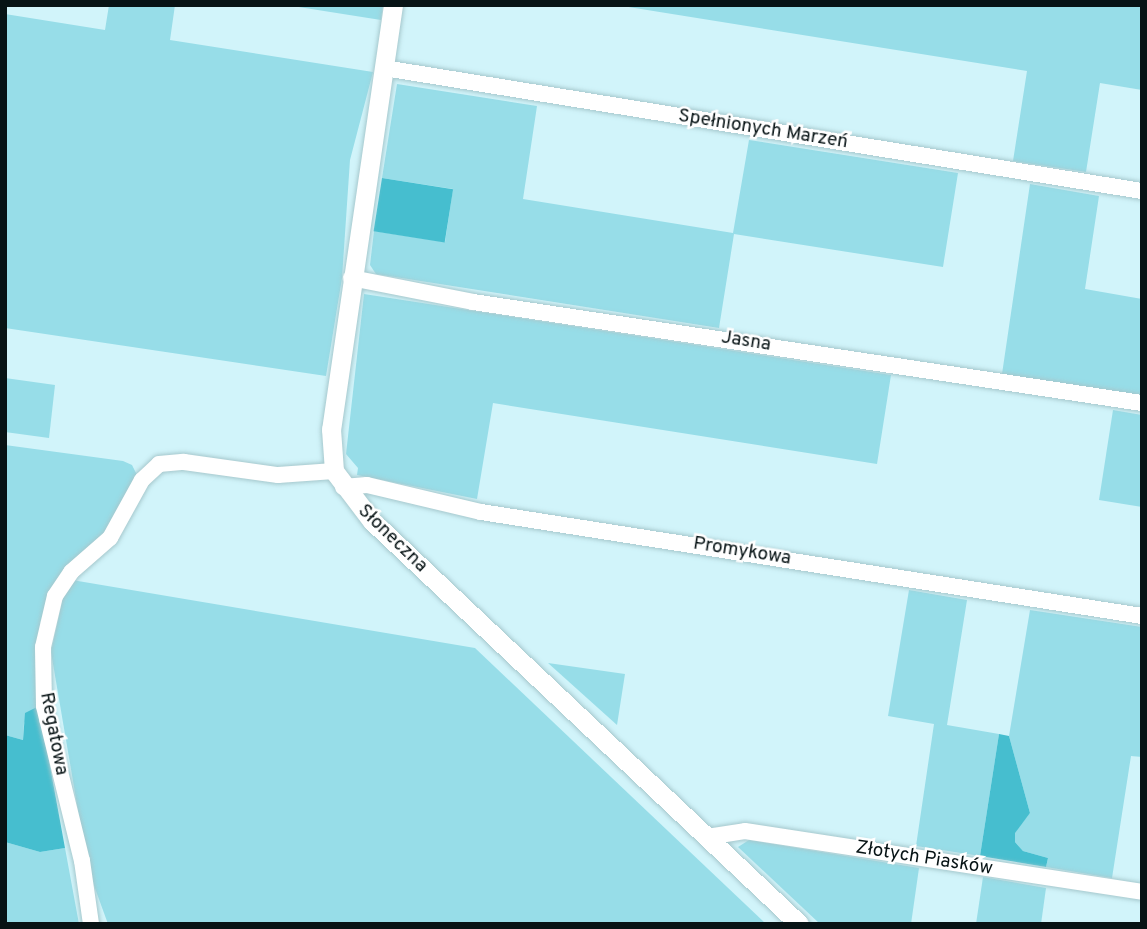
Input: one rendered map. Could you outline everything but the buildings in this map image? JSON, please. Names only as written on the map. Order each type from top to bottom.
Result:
[{"type":"street","points":[[339,479],[331,429],[393,5]]},
{"type":"street","name":"Spełnionych Marzeń","points":[[384,68],[1142,191]]},
{"type":"street","name":"Jasna","points":[[351,278],[473,302],[1142,402]]},
{"type":"street","name":"Regatowa","points":[[91,924],[82,861],[44,706],[43,648],[55,596],[71,572],[110,538],[142,480],[159,464],[184,462],[278,475],[339,479]]},
{"type":"street","name":"Promykowa","points":[[339,479],[481,512],[1142,616]]},
{"type":"street","name":"Słoneczna","points":[[339,479],[372,521],[799,924]]},
{"type":"street","name":"Złotych Piasków","points":[[707,837],[745,831],[1142,892]]},
{"type":"shaded area","points":[[109,5],[175,5],[170,40],[373,72],[350,160],[342,278],[326,376],[5,328],[5,14],[105,30]]},
{"type":"shaded area","points":[[286,5],[383,5],[381,20]]},
{"type":"shaded area","points":[[616,5],[1142,5],[1142,90],[1100,83],[1086,172],[1013,161],[1027,71]]},
{"type":"shaded area","points":[[397,84],[537,106],[523,199],[733,233],[749,140],[958,173],[943,267],[734,234],[719,328],[376,274],[370,265],[374,231],[445,242],[453,189],[382,178]]},
{"type":"shaded area","points":[[382,178],[453,189],[445,243],[374,231]]},
{"type":"shaded area","points":[[1030,184],[1099,196],[1085,289],[1142,299],[1142,396],[1002,374]]},
{"type":"shaded area","points":[[364,294],[891,375],[877,464],[493,403],[477,499],[357,475],[358,468],[346,454]]},
{"type":"shaded area","points":[[5,378],[55,385],[49,438],[5,432]]},
{"type":"shaded area","points":[[1113,410],[1142,415],[1142,507],[1099,500]]},
{"type":"shaded area","points":[[5,445],[123,461],[132,465],[137,475],[103,537],[56,581],[40,622],[39,706],[24,723],[23,740],[5,735]]},
{"type":"shaded area","points":[[72,580],[475,648],[766,924],[108,924],[88,869],[51,652],[64,593]]},
{"type":"shaded area","points":[[909,590],[967,600],[947,725],[999,734],[980,856],[916,846],[934,724],[888,716]]},
{"type":"shaded area","points":[[1030,610],[1142,627],[1142,757],[1131,756],[1112,878],[1046,867],[1048,858],[1023,851],[1015,842],[1014,833],[1030,813],[1009,736]]},
{"type":"shaded area","points":[[548,663],[625,674],[617,725]]},
{"type":"shaded area","points":[[39,706],[65,848],[40,852],[5,842],[5,735],[23,740],[25,713]]},
{"type":"shaded area","points":[[999,734],[1009,736],[1030,813],[1015,833],[1015,842],[1023,851],[1048,858],[1046,867],[980,856]]},
{"type":"shaded area","points":[[749,840],[919,868],[911,924],[820,924],[738,847]]},
{"type":"shaded area","points":[[5,842],[40,852],[65,848],[79,924],[5,924]]},
{"type":"shaded area","points":[[983,877],[1046,888],[1041,924],[976,924]]}]
